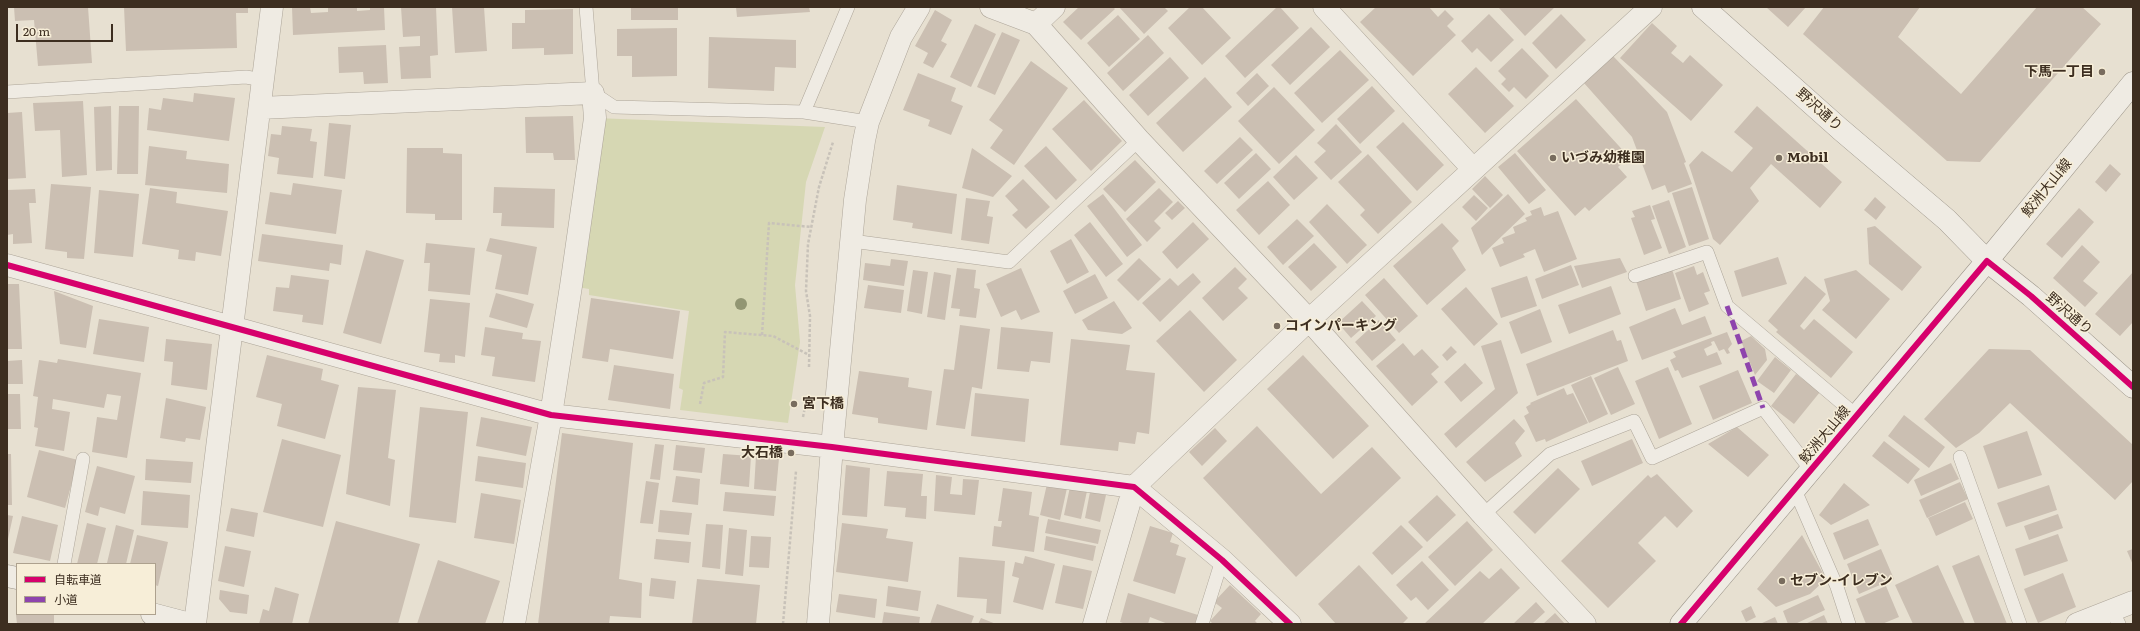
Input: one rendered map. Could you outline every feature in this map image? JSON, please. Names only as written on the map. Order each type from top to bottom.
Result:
[{"type":"street","points":[[195,624],[272,7]]},
{"type":"street","points":[[818,624],[832,447],[855,200],[868,122],[901,37],[919,7]]},
{"type":"street","points":[[991,7],[1036,24],[1139,140],[1309,320],[1483,515],[1585,624]]},
{"type":"street","points":[[1036,24],[1054,7]]},
{"type":"street","points":[[1324,7],[1473,169]]},
{"type":"street","points":[[1094,624],[1134,487],[1309,320],[1651,7]]},
{"type":"street","name":"野沢通り","points":[[1703,7],[1840,129],[1946,220],[1987,261],[2031,296],[2133,387]]},
{"type":"street","name":"鮫洲大山線","points":[[1681,624],[2132,88]]},
{"type":"street","points":[[260,108],[593,93],[595,118],[551,415],[514,624]]},
{"type":"street","points":[[7,265],[551,415],[832,447],[1134,487],[1222,560],[1290,624]]},
{"type":"street","points":[[2077,624],[2115,617],[2133,602]]},
{"type":"street","points":[[156,615],[190,624]]},
{"type":"lane","points":[[586,7],[593,93],[614,107],[804,112],[868,122]]},
{"type":"lane","points":[[804,112],[848,7]]},
{"type":"lane","points":[[7,92],[246,77],[264,80]]},
{"type":"lane","points":[[852,241],[1010,262],[1139,140]]},
{"type":"lane","points":[[1635,276],[1707,252],[1727,306],[1857,416]]},
{"type":"lane","points":[[1483,515],[1550,454],[1634,421],[1652,458],[1763,408],[1811,470]]},
{"type":"lane","points":[[1960,457],[2020,624]]},
{"type":"lane","points":[[64,563],[83,459]]},
{"type":"lane","points":[[1795,490],[1837,586],[1849,624]]},
{"type":"lane","points":[[1202,624],[1222,560]]},
{"type":"path","points":[[762,335],[769,223],[811,227]]},
{"type":"path","points":[[696,431],[704,383],[722,376],[725,332],[773,336],[809,355]]},
{"type":"green space","points":[[595,118],[825,127],[806,182],[795,285],[800,342],[788,423],[680,410],[683,390],[679,388],[689,311],[589,295],[589,289],[571,286]]},
{"type":"building","points":[[14,7],[88,7],[92,63],[38,66],[34,20],[15,21]]},
{"type":"building","points":[[124,7],[248,7],[248,13],[236,13],[237,48],[126,51]]},
{"type":"building","points":[[292,7],[310,7],[311,13],[328,12],[328,7],[357,7],[357,11],[370,10],[370,7],[384,7],[385,30],[293,35]]},
{"type":"building","points":[[401,7],[436,7],[438,55],[430,56],[431,78],[401,79],[399,47],[420,46],[420,36],[403,37]]},
{"type":"building","points":[[452,7],[484,7],[487,51],[455,53]]},
{"type":"building","points":[[631,7],[678,7],[678,20],[631,20]]},
{"type":"building","points":[[736,7],[809,7],[810,12],[737,17]]},
{"type":"building","points":[[1079,7],[1113,7],[1115,9],[1081,40],[1063,22]]},
{"type":"building","points":[[1119,7],[1164,7],[1168,11],[1144,34]]},
{"type":"building","points":[[1190,7],[1202,7],[1231,38],[1202,65],[1168,28]]},
{"type":"building","points":[[1277,7],[1280,7],[1299,28],[1245,78],[1225,56]]},
{"type":"building","points":[[1376,7],[1429,7],[1438,17],[1445,10],[1454,19],[1447,26],[1456,35],[1413,76],[1360,22]]},
{"type":"building","points":[[1555,7],[1525,36],[1499,8]]},
{"type":"building","points":[[1766,7],[1806,7],[1788,27]]},
{"type":"building","points":[[1824,7],[1920,7],[1898,37],[1961,94],[2037,7],[2082,7],[2101,24],[1980,162],[1947,161],[1803,34]]},
{"type":"building","points":[[573,9],[573,54],[544,55],[544,48],[512,49],[512,23],[525,23],[525,10]]},
{"type":"building","points":[[935,10],[952,20],[941,41],[947,44],[933,68],[923,63],[928,53],[915,46]]},
{"type":"building","points":[[1489,14],[1514,40],[1491,62],[1477,48],[1472,53],[1461,41]]},
{"type":"building","points":[[1561,14],[1586,40],[1556,69],[1532,43]]},
{"type":"building","points":[[1118,15],[1140,39],[1109,67],[1087,43]]},
{"type":"building","points":[[1652,23],[1677,46],[1671,53],[1683,63],[1690,55],[1723,85],[1691,121],[1620,58]]},
{"type":"building","points":[[975,24],[996,34],[971,87],[950,77]]},
{"type":"building","points":[[1311,27],[1330,47],[1290,85],[1271,65]]},
{"type":"building","points":[[677,28],[677,76],[632,77],[632,56],[617,56],[617,29]]},
{"type":"building","points":[[1002,32],[1020,40],[995,95],[977,87]]},
{"type":"building","points":[[1148,35],[1164,53],[1123,91],[1107,73]]},
{"type":"building","points":[[709,37],[796,40],[796,68],[775,67],[774,91],[708,88]]},
{"type":"building","points":[[386,45],[388,83],[364,84],[363,72],[339,73],[338,47]]},
{"type":"building","points":[[1522,48],[1549,76],[1526,99],[1514,87],[1509,92],[1501,84],[1506,79],[1498,71]]},
{"type":"building","points":[[1340,50],[1369,80],[1322,123],[1294,93]]},
{"type":"building","points":[[1613,56],[1667,112],[1686,162],[1684,163],[1692,184],[1668,193],[1665,185],[1652,190],[1632,137],[1584,83]]},
{"type":"building","points":[[1170,57],[1189,78],[1148,116],[1129,95]]},
{"type":"building","points":[[1031,61],[1068,88],[1014,165],[990,148],[1003,130],[989,120]]},
{"type":"building","points":[[1476,67],[1514,106],[1485,133],[1448,94]]},
{"type":"building","points":[[918,73],[956,88],[951,101],[963,106],[951,135],[928,126],[930,120],[903,110]]},
{"type":"building","points":[[1257,73],[1269,86],[1248,106],[1236,93]]},
{"type":"building","points":[[1205,77],[1232,107],[1183,152],[1156,123]]},
{"type":"building","points":[[1372,86],[1395,111],[1360,144],[1337,119]]},
{"type":"building","points":[[1274,87],[1315,130],[1279,164],[1238,121]]},
{"type":"building","points":[[194,93],[235,98],[229,141],[147,130],[149,108],[161,110],[163,98],[193,102]]},
{"type":"building","points":[[1576,99],[1629,157],[1618,167],[1627,177],[1589,211],[1585,207],[1575,216],[1517,151]]},
{"type":"building","points":[[1084,100],[1122,141],[1091,171],[1052,129]]},
{"type":"building","points":[[83,101],[87,175],[62,177],[60,130],[35,131],[33,103]]},
{"type":"building","points":[[111,106],[112,170],[96,171],[94,107]]},
{"type":"building","points":[[119,106],[139,106],[138,174],[117,174]]},
{"type":"building","points":[[1757,106],[1842,182],[1820,208],[1771,164],[1750,188],[1759,201],[1720,245],[1713,239],[1689,165],[1702,151],[1732,172],[1753,148],[1734,132]]},
{"type":"building","points":[[22,112],[26,178],[7,179],[7,113]]},
{"type":"building","points":[[573,116],[575,160],[554,160],[553,153],[526,153],[525,117]]},
{"type":"building","points":[[1403,122],[1444,165],[1417,191],[1376,147]]},
{"type":"building","points":[[329,123],[351,125],[345,179],[324,176]]},
{"type":"building","points":[[1336,124],[1362,152],[1331,180],[1314,162],[1326,151],[1317,143]]},
{"type":"building","points":[[282,126],[312,129],[310,141],[317,142],[313,178],[277,174],[279,158],[268,156],[271,134],[281,135]]},
{"type":"building","points":[[1240,137],[1253,150],[1217,184],[1204,171]]},
{"type":"building","points":[[149,146],[187,151],[186,159],[229,164],[227,193],[145,185]]},
{"type":"building","points":[[1046,146],[1077,180],[1056,200],[1024,166]]},
{"type":"building","points":[[407,148],[443,148],[443,153],[462,154],[462,220],[435,220],[435,214],[406,213]]},
{"type":"building","points":[[972,148],[1012,176],[993,197],[962,188]]},
{"type":"building","points":[[1256,153],[1271,169],[1239,199],[1224,183]]},
{"type":"building","points":[[1515,153],[1546,190],[1529,204],[1498,167]]},
{"type":"building","points":[[1368,154],[1412,202],[1378,234],[1360,215],[1365,210],[1338,182]]},
{"type":"building","points":[[1296,155],[1318,178],[1294,200],[1273,177]]},
{"type":"building","points":[[1135,160],[1156,182],[1125,212],[1103,189]]},
{"type":"building","points":[[2110,164],[2121,174],[2106,192],[2095,182]]},
{"type":"building","points":[[1485,176],[1503,195],[1490,208],[1472,189]]},
{"type":"building","points":[[1023,179],[1050,207],[1026,229],[1012,215],[1018,210],[1005,196]]},
{"type":"building","points":[[1268,181],[1290,205],[1259,235],[1236,210]]},
{"type":"building","points":[[293,183],[342,190],[336,234],[265,224],[270,192],[291,195]]},
{"type":"building","points":[[51,184],[91,187],[84,259],[67,258],[67,252],[45,249]]},
{"type":"building","points":[[897,185],[957,194],[952,234],[912,228],[913,223],[893,220]]},
{"type":"building","points":[[494,187],[555,189],[554,228],[501,226],[502,213],[493,213]]},
{"type":"building","points":[[1692,187],[1709,239],[1689,246],[1672,193]]},
{"type":"building","points":[[150,188],[177,192],[176,203],[228,211],[221,256],[196,252],[195,261],[178,259],[179,250],[142,244]]},
{"type":"building","points":[[1159,188],[1173,202],[1154,221],[1161,228],[1147,242],[1126,219]]},
{"type":"building","points":[[35,189],[36,203],[29,203],[32,243],[13,244],[13,234],[7,235],[7,190]]},
{"type":"building","points":[[99,190],[139,194],[133,257],[94,253]]},
{"type":"building","points":[[1103,194],[1142,245],[1127,257],[1087,206]]},
{"type":"building","points":[[1508,194],[1525,214],[1482,255],[1471,228]]},
{"type":"building","points":[[1474,195],[1488,208],[1476,221],[1462,207]]},
{"type":"building","points":[[1875,197],[1886,207],[1876,220],[1864,210]]},
{"type":"building","points":[[966,198],[990,201],[987,216],[993,217],[989,244],[961,240]]},
{"type":"building","points":[[1669,200],[1686,247],[1669,254],[1652,206]]},
{"type":"building","points":[[1178,201],[1185,208],[1172,220],[1165,213]]},
{"type":"building","points":[[1327,204],[1367,245],[1347,264],[1309,222]]},
{"type":"building","points":[[1650,205],[1655,219],[1651,220],[1662,248],[1644,255],[1631,218],[1635,217],[1632,211]]},
{"type":"building","points":[[1541,207],[1544,216],[1558,211],[1577,259],[1544,272],[1535,249],[1523,254],[1525,257],[1500,267],[1492,248],[1504,243],[1502,238],[1515,233],[1513,227],[1527,221],[1525,218],[1532,215],[1530,211]]},
{"type":"building","points":[[2079,208],[2094,222],[2062,258],[2046,244]]},
{"type":"building","points":[[1297,219],[1314,236],[1283,265],[1267,247]]},
{"type":"building","points":[[1090,222],[1123,264],[1106,277],[1074,235]]},
{"type":"building","points":[[1193,222],[1209,239],[1177,269],[1162,252]]},
{"type":"building","points":[[1442,223],[1459,241],[1452,248],[1466,270],[1427,305],[1393,266]]},
{"type":"building","points":[[1875,226],[1922,267],[1902,291],[1869,264],[1867,228]]},
{"type":"building","points":[[262,234],[343,245],[341,265],[330,263],[329,271],[258,261]]},
{"type":"building","points":[[490,238],[537,247],[528,295],[495,289],[502,255],[486,251]]},
{"type":"building","points":[[1071,239],[1089,272],[1067,284],[1050,251]]},
{"type":"building","points":[[426,243],[475,248],[470,295],[428,291],[430,263],[424,263]]},
{"type":"building","points":[[1314,243],[1337,267],[1311,291],[1288,267]]},
{"type":"building","points":[[2082,245],[2100,262],[2083,281],[2098,293],[2085,307],[2053,278]]},
{"type":"building","points":[[366,250],[404,260],[381,344],[343,333]]},
{"type":"building","points":[[1778,257],[1787,284],[1742,297],[1734,271]]},
{"type":"building","points":[[1139,258],[1161,279],[1138,301],[1117,280]]},
{"type":"building","points":[[1620,258],[1627,272],[1582,288],[1574,266]]},
{"type":"building","points":[[891,259],[908,261],[904,286],[863,280],[865,263],[890,266]]},
{"type":"building","points":[[1571,265],[1579,285],[1542,299],[1535,279]]},
{"type":"building","points":[[1694,266],[1697,275],[1703,272],[1710,291],[1704,293],[1709,304],[1689,312],[1675,273]]},
{"type":"building","points":[[1235,267],[1247,279],[1238,288],[1248,298],[1223,321],[1202,298]]},
{"type":"building","points":[[957,268],[976,270],[974,288],[980,289],[976,318],[959,316],[960,309],[951,308]]},
{"type":"building","points":[[1021,268],[1040,312],[1021,320],[1016,310],[1001,317],[986,284]]},
{"type":"building","points":[[1672,269],[1681,299],[1646,311],[1636,281]]},
{"type":"building","points":[[913,270],[928,272],[922,314],[907,311]]},
{"type":"building","points":[[1856,270],[1890,299],[1856,339],[1822,310],[1830,301],[1824,279]]},
{"type":"building","points":[[934,272],[951,275],[945,320],[927,317]]},
{"type":"building","points":[[2133,272],[2133,322],[2120,336],[2095,314]]},
{"type":"building","points":[[1193,273],[1201,282],[1160,322],[1142,303],[1170,278],[1178,286]]},
{"type":"building","points":[[1095,274],[1108,298],[1075,314],[1063,291]]},
{"type":"building","points":[[291,275],[329,280],[323,325],[302,322],[303,315],[273,311],[276,287],[289,288]]},
{"type":"building","points":[[1527,276],[1537,306],[1501,318],[1491,288]]},
{"type":"building","points":[[1805,276],[1826,294],[1800,326],[1804,330],[1814,319],[1853,352],[1831,378],[1776,332],[1778,330],[1768,321]]},
{"type":"building","points":[[1384,278],[1418,316],[1399,333],[1365,295]]},
{"type":"building","points":[[7,284],[19,284],[22,349],[7,349]]},
{"type":"building","points":[[868,285],[904,290],[901,313],[864,308]]},
{"type":"building","points":[[1611,286],[1621,314],[1569,334],[1558,305]]},
{"type":"building","points":[[1466,287],[1498,324],[1474,346],[1441,309]]},
{"type":"building","points":[[54,291],[93,306],[86,348],[60,344]]},
{"type":"building","points":[[496,293],[534,304],[527,328],[489,317]]},
{"type":"building","points":[[591,298],[680,311],[673,359],[610,349],[608,362],[582,358]]},
{"type":"building","points":[[430,299],[470,303],[465,357],[455,355],[455,363],[439,362],[440,354],[424,352]]},
{"type":"building","points":[[1114,301],[1132,328],[1122,334],[1088,330],[1082,320]]},
{"type":"building","points":[[1362,301],[1376,316],[1351,338],[1338,323]]},
{"type":"building","points":[[1675,308],[1682,325],[1705,316],[1712,334],[1642,360],[1629,327]]},
{"type":"building","points":[[1540,309],[1552,342],[1521,354],[1509,322]]},
{"type":"building","points":[[1190,310],[1237,360],[1204,392],[1156,341]]},
{"type":"building","points":[[99,319],[149,327],[144,362],[93,354]]},
{"type":"building","points":[[1379,320],[1396,340],[1372,361],[1355,342]]},
{"type":"building","points":[[960,325],[990,329],[982,389],[972,387],[965,429],[936,425],[944,369],[954,370]]},
{"type":"building","points":[[485,327],[523,333],[522,339],[541,341],[535,382],[492,376],[495,357],[481,355]]},
{"type":"building","points":[[1001,327],[1053,332],[1050,363],[1031,361],[1029,372],[997,369]]},
{"type":"building","points":[[1613,330],[1617,341],[1621,340],[1628,361],[1537,396],[1526,364]]},
{"type":"building","points":[[1727,332],[1732,344],[1728,349],[1730,353],[1727,354],[1724,349],[1719,351],[1714,341],[1711,342],[1712,345],[1704,349],[1707,356],[1717,352],[1722,364],[1682,378],[1678,370],[1675,371],[1670,360],[1676,357],[1673,352]]},
{"type":"building","points":[[1751,336],[1765,349],[1767,360],[1755,375],[1741,341]]},
{"type":"building","points":[[166,339],[212,344],[207,390],[171,385],[173,362],[164,361]]},
{"type":"building","points":[[1071,339],[1130,345],[1126,370],[1155,373],[1149,434],[1137,432],[1135,444],[1119,442],[1118,451],[1060,445]]},
{"type":"building","points":[[1501,340],[1518,393],[1456,448],[1444,434],[1495,389],[1481,346]]},
{"type":"building","points":[[1403,343],[1414,356],[1422,349],[1439,367],[1431,374],[1438,382],[1412,406],[1376,366]]},
{"type":"building","points":[[1451,346],[1457,352],[1447,361],[1442,355]]},
{"type":"building","points":[[1989,349],[2030,350],[2133,445],[2133,481],[2115,500],[2010,403],[1979,433],[1956,448],[1924,419]]},
{"type":"building","points":[[267,355],[323,369],[321,380],[339,385],[325,439],[277,426],[282,404],[256,397]]},
{"type":"building","points":[[1303,355],[1369,426],[1333,459],[1267,389]]},
{"type":"building","points":[[1775,357],[1791,370],[1774,393],[1757,381]]},
{"type":"building","points":[[58,359],[141,373],[127,458],[92,452],[97,417],[117,420],[121,396],[107,394],[104,408],[53,399],[52,409],[70,412],[64,451],[35,446],[38,428],[34,427],[38,397],[33,396],[39,360],[57,363]]},
{"type":"building","points":[[22,360],[23,384],[7,384],[7,361]]},
{"type":"building","points":[[1465,363],[1483,383],[1461,402],[1444,382]]},
{"type":"building","points":[[614,365],[674,374],[670,409],[608,400]]},
{"type":"building","points":[[1618,367],[1635,404],[1611,415],[1594,378]]},
{"type":"building","points":[[1668,367],[1692,424],[1659,439],[1635,381]]},
{"type":"building","points":[[1738,370],[1752,403],[1713,420],[1699,386]]},
{"type":"building","points":[[859,371],[909,378],[908,387],[932,391],[927,430],[878,423],[878,418],[852,414]]},
{"type":"building","points":[[1796,374],[1820,392],[1794,424],[1771,406]]},
{"type":"building","points":[[1591,376],[1608,414],[1589,423],[1571,385]]},
{"type":"building","points":[[358,387],[396,390],[388,458],[395,460],[390,506],[346,494]]},
{"type":"building","points":[[1564,388],[1567,395],[1573,393],[1588,423],[1546,442],[1545,439],[1536,442],[1524,416],[1529,413],[1526,407],[1531,404],[1530,403]]},
{"type":"building","points":[[975,393],[1029,399],[1025,442],[971,436]]},
{"type":"building","points":[[7,394],[20,394],[21,429],[7,429]]},
{"type":"building","points":[[166,398],[206,407],[200,440],[186,438],[185,442],[160,438]]},
{"type":"building","points":[[420,407],[468,412],[456,523],[409,517]]},
{"type":"building","points":[[1904,415],[1945,447],[1929,468],[1888,436]]},
{"type":"building","points":[[481,417],[532,427],[526,456],[476,446]]},
{"type":"building","points":[[1514,419],[1525,431],[1515,443],[1522,456],[1485,482],[1466,462]]},
{"type":"building","points":[[1257,426],[1321,494],[1372,447],[1401,478],[1296,577],[1203,478]]},
{"type":"building","points":[[1737,427],[1769,455],[1748,477],[1708,444]]},
{"type":"building","points":[[1215,428],[1227,441],[1202,466],[1189,452]]},
{"type":"building","points":[[2027,431],[2042,475],[1998,489],[1983,446]]},
{"type":"building","points":[[562,433],[633,443],[619,579],[642,583],[641,618],[610,616],[609,624],[538,624]]},
{"type":"building","points":[[282,439],[341,455],[323,527],[263,512]]},
{"type":"building","points":[[1632,439],[1643,463],[1592,486],[1581,461]]},
{"type":"building","points":[[1884,441],[1920,469],[1908,484],[1872,456]]},
{"type":"building","points":[[655,444],[664,445],[660,480],[650,479]]},
{"type":"building","points":[[676,445],[705,448],[702,473],[673,470]]},
{"type":"building","points":[[39,450],[78,460],[65,508],[27,497]]},
{"type":"building","points":[[7,454],[11,454],[12,505],[7,505]]},
{"type":"building","points":[[723,454],[751,456],[749,487],[720,484]]},
{"type":"building","points":[[478,456],[526,463],[523,488],[475,481]]},
{"type":"building","points":[[756,456],[779,458],[776,491],[754,489]]},
{"type":"building","points":[[146,459],[193,462],[191,483],[145,480]]},
{"type":"building","points":[[1951,463],[1959,479],[1921,496],[1914,480]]},
{"type":"building","points":[[846,465],[870,468],[867,517],[842,515]]},
{"type":"building","points":[[97,466],[135,476],[125,514],[100,507],[98,516],[85,512]]},
{"type":"building","points":[[1558,468],[1580,489],[1535,534],[1513,512]]},
{"type":"building","points":[[887,471],[923,474],[921,496],[927,496],[926,519],[905,517],[906,508],[884,506]]},
{"type":"building","points":[[1657,474],[1693,511],[1677,528],[1665,516],[1638,543],[1656,561],[1608,608],[1561,561],[1648,475],[1651,478]]},
{"type":"building","points":[[936,475],[952,477],[950,494],[962,495],[963,479],[979,480],[975,515],[934,511]]},
{"type":"building","points":[[676,476],[700,479],[698,505],[672,502]]},
{"type":"building","points":[[646,481],[659,483],[653,524],[640,523]]},
{"type":"building","points":[[1960,482],[1968,499],[1927,518],[1919,500]]},
{"type":"building","points":[[1844,483],[1870,505],[1831,525],[1819,515]]},
{"type":"building","points":[[1047,484],[1067,488],[1060,520],[1040,515]]},
{"type":"building","points":[[2049,485],[2057,510],[2006,527],[1997,503]]},
{"type":"building","points":[[1070,487],[1087,491],[1081,519],[1064,515]]},
{"type":"building","points":[[1003,488],[1032,492],[1029,515],[1039,517],[1034,552],[992,546],[994,526],[1001,527],[1002,521],[998,521]]},
{"type":"building","points":[[143,491],[190,495],[188,528],[141,525]]},
{"type":"building","points":[[725,492],[776,496],[774,516],[723,511]]},
{"type":"building","points":[[1090,492],[1106,495],[1100,522],[1085,518]]},
{"type":"building","points":[[481,493],[521,500],[514,544],[474,538]]},
{"type":"building","points":[[1437,495],[1456,515],[1427,542],[1408,522]]},
{"type":"building","points":[[1965,502],[1973,519],[1936,536],[1928,518]]},
{"type":"building","points":[[231,508],[258,513],[254,537],[226,531]]},
{"type":"building","points":[[660,510],[692,513],[689,535],[658,532]]},
{"type":"building","points":[[2058,514],[2063,528],[2029,540],[2024,526]]},
{"type":"building","points":[[7,515],[13,516],[8,539],[7,539]]},
{"type":"building","points":[[22,516],[58,525],[50,561],[13,553]]},
{"type":"building","points":[[1048,519],[1101,530],[1098,544],[1045,533]]},
{"type":"building","points":[[1868,519],[1879,545],[1844,560],[1833,533]]},
{"type":"building","points":[[336,521],[420,544],[398,624],[308,624]]},
{"type":"building","points":[[1467,521],[1493,550],[1455,586],[1428,557]]},
{"type":"building","points":[[87,523],[106,528],[97,563],[77,563]]},
{"type":"building","points":[[842,523],[888,529],[886,538],[913,542],[908,582],[836,572]]},
{"type":"building","points":[[706,524],[723,525],[720,569],[702,567]]},
{"type":"building","points":[[116,525],[134,530],[126,563],[107,563]]},
{"type":"building","points":[[1401,525],[1423,547],[1392,575],[1372,553]]},
{"type":"building","points":[[1150,526],[1173,533],[1170,542],[1179,545],[1176,555],[1186,558],[1175,594],[1133,581]]},
{"type":"building","points":[[729,528],[747,530],[743,576],[725,574]]},
{"type":"building","points":[[2058,534],[2068,561],[2024,576],[2015,549]]},
{"type":"building","points":[[137,535],[168,542],[158,586],[156,585],[156,563],[130,563]]},
{"type":"building","points":[[1802,535],[1826,579],[1810,594],[1776,607],[1757,589]]},
{"type":"building","points":[[751,536],[771,537],[769,568],[749,567]]},
{"type":"building","points":[[1046,536],[1096,546],[1093,561],[1044,550]]},
{"type":"building","points":[[656,539],[691,542],[689,563],[654,559]]},
{"type":"building","points":[[225,546],[251,551],[244,587],[218,581]]},
{"type":"building","points":[[1881,549],[1894,579],[1859,594],[1847,564]]},
{"type":"building","points":[[2133,549],[2133,565],[2127,551]]},
{"type":"building","points":[[1979,555],[2007,624],[1975,624],[1952,566]]},
{"type":"building","points":[[1025,556],[1055,564],[1043,610],[1013,602],[1019,578],[1012,576],[1015,562],[1023,564]]},
{"type":"building","points":[[959,557],[1005,561],[1001,614],[986,613],[987,599],[957,597]]},
{"type":"building","points":[[438,560],[500,581],[485,624],[417,624]]},
{"type":"building","points":[[1422,561],[1449,590],[1428,610],[1416,597],[1411,601],[1396,585]]},
{"type":"building","points":[[1063,565],[1092,571],[1083,609],[1055,603]]},
{"type":"building","points":[[1359,565],[1408,618],[1402,624],[1336,624],[1318,604]]},
{"type":"building","points":[[1938,565],[1965,624],[1913,624],[1895,585]]},
{"type":"building","points":[[1501,568],[1520,588],[1482,624],[1424,624],[1480,571],[1489,579]]},
{"type":"building","points":[[2063,573],[2076,607],[2038,623],[2024,589]]},
{"type":"building","points":[[651,578],[676,581],[674,599],[649,596]]},
{"type":"building","points":[[697,579],[760,585],[756,624],[692,624]]},
{"type":"building","points":[[1230,585],[1261,614],[1255,621],[1258,624],[1213,624],[1210,621],[1222,608],[1214,602]]},
{"type":"building","points":[[888,586],[921,591],[918,611],[886,606]]},
{"type":"building","points":[[1886,586],[1899,617],[1882,624],[1866,624],[1856,599]]},
{"type":"building","points":[[275,587],[299,594],[292,624],[259,624],[263,609],[269,611]]},
{"type":"building","points":[[220,590],[249,595],[247,614],[230,612],[219,599]]},
{"type":"building","points":[[1128,593],[1198,615],[1195,624],[1168,624],[1150,617],[1148,624],[1126,624],[1120,622]]},
{"type":"building","points":[[839,594],[877,599],[875,618],[836,612]]},
{"type":"building","points":[[1818,595],[1825,610],[1795,624],[1788,624],[1783,611]]},
{"type":"building","points":[[1536,602],[1545,612],[1532,624],[1513,624]]},
{"type":"building","points":[[937,604],[974,616],[971,624],[930,624]]},
{"type":"building","points":[[1751,606],[1756,617],[1746,622],[1741,611]]},
{"type":"building","points":[[884,612],[920,617],[919,624],[882,624]]},
{"type":"building","points":[[1555,613],[1565,624],[1543,624]]},
{"type":"building","points":[[16,615],[54,615],[54,624],[17,624]]},
{"type":"building","points":[[1824,615],[1828,624],[1805,624]]},
{"type":"building","points":[[1775,617],[1778,624],[1760,624]]},
{"type":"building","points":[[981,618],[996,624],[978,624]]},
{"type":"marked path","points":[[1727,306],[1763,408]]},
{"type":"cycle path","points":[[1681,624],[1987,261],[2031,296],[2133,387]]},
{"type":"cycle path","points":[[7,265],[551,415],[832,447],[1134,487],[1222,560],[1290,624]]},
{"type":"place","name":"下馬一丁目","points":[[2102,72]]},
{"type":"place","name":"いづみ幼稚園","points":[[1553,158]]},
{"type":"place","name":"Mobil","points":[[1779,158]]},
{"type":"place","name":"コインパーキング","points":[[1277,326]]},
{"type":"place","name":"宮下橋","points":[[794,404]]},
{"type":"place","name":"大石橋","points":[[791,453]]},
{"type":"place","name":"セブン-イレブン","points":[[1782,581]]}]
